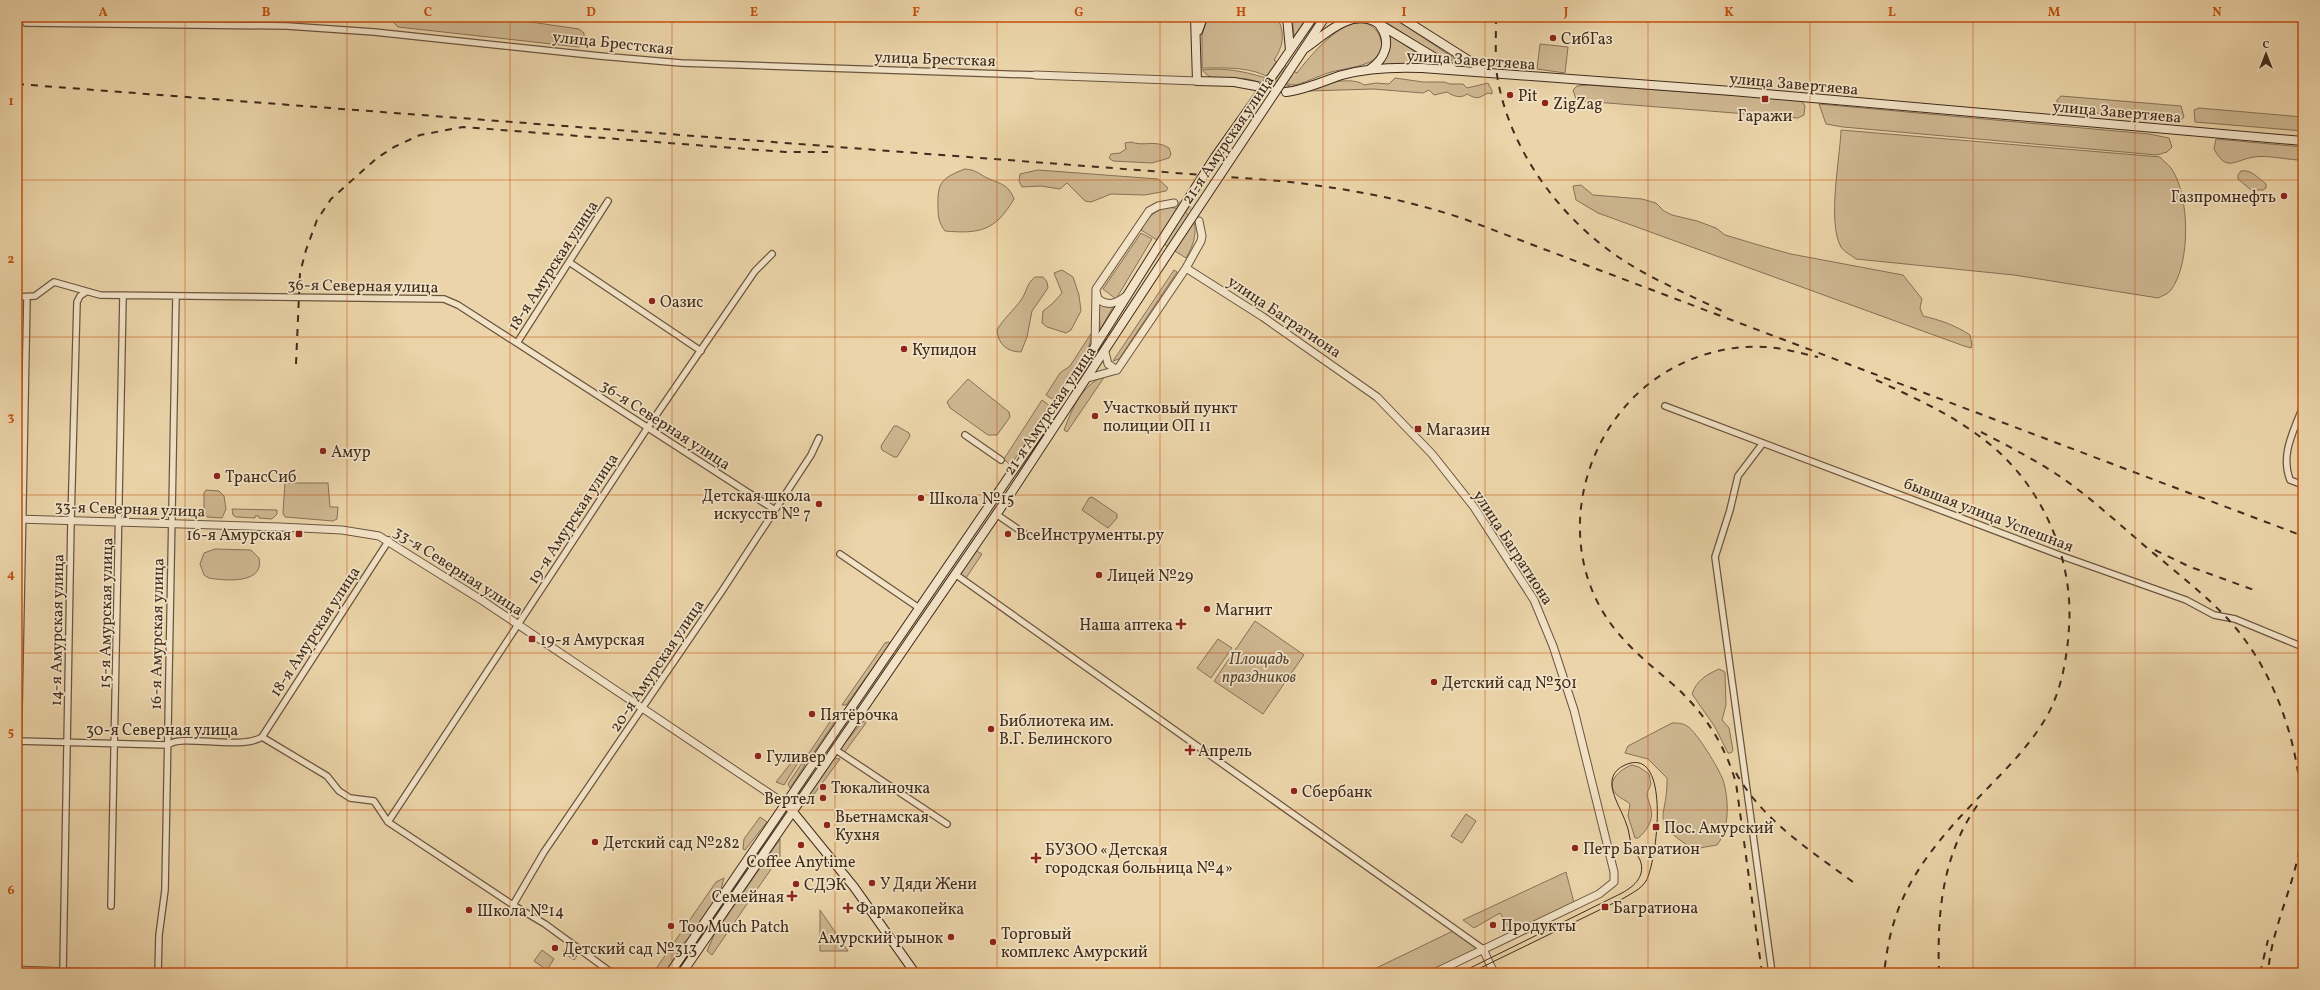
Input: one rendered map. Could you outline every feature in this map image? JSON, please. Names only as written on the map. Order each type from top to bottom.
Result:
[{"type":"main road","points":[[1195,17],[1197,39],[1197,81],[1234,82],[1256,86]]},
{"type":"main road","points":[[1197,39],[1203,17]]},
{"type":"main road","points":[[1282,17],[1288,28]]},
{"type":"main road","points":[[1287,17],[1290,50]]},
{"type":"main road","name":"21-я Амурская улица","points":[[670,973],[947,568],[1092,352],[1156,248],[1215,157],[1313,17]]},
{"type":"main road","name":"21-я Амурская улица","points":[[682,973],[792,809],[837,751],[1106,352],[1167,255],[1325,17]]},
{"type":"main road","points":[[1304,49],[1348,20],[1362,17],[1378,24],[1442,63],[1464,72],[1469,68],[1468,61]]},
{"type":"main road","points":[[1400,17],[1490,74]]},
{"type":"main road","points":[[1368,70],[1382,58],[1386,49],[1384,34],[1378,24]]},
{"type":"main road","name":"улица Завертяева","points":[[1286,92],[1296,91],[1344,75],[1368,70],[1407,68],[1732,91],[2303,141]]},
{"type":"main road","points":[[947,568],[955,574]]},
{"type":"main road","points":[[826,744],[837,751]]},
{"type":"main road","points":[[785,804],[792,809],[854,887],[915,973]]},
{"type":"street","name":"улица Брестская","points":[[26,22],[288,26],[382,33],[681,63],[1197,81]]},
{"type":"street","name":"18-я Амурская улица","points":[[517,343],[608,201]]},
{"type":"street","points":[[1092,352],[1096,341],[1094,298],[1096,289],[1149,212],[1158,206],[1174,203]]},
{"type":"street","points":[[1088,378],[1117,370],[1186,268],[1202,236],[1199,221]]},
{"type":"street","name":"19-я Амурская улица","points":[[388,822],[648,427],[755,271],[772,254]]},
{"type":"street","points":[[569,262],[701,351]]},
{"type":"street","name":"улица Багратиона","points":[[1186,268],[1331,363],[1364,387],[1388,408],[1432,454],[1474,507],[1534,600],[1561,666],[1574,710],[1608,842],[1614,872],[1614,882],[1611,886],[1584,902],[1434,973]]},
{"type":"street","name":"36-я Северная улица","points":[[27,298],[35,296],[54,282],[86,292],[123,296],[444,299],[458,305],[775,510]]},
{"type":"street","points":[[1096,289],[1098,299],[1106,304],[1118,302],[1127,295]]},
{"type":"street","name":"14-я Амурская улица","points":[[63,972],[71,521],[77,302],[80,296],[86,292]]},
{"type":"street","name":"15-я Амурская улица","points":[[111,906],[120,522],[123,296]]},
{"type":"street","name":"16-я Амурская улица","points":[[158,973],[159,935],[165,890],[176,296]]},
{"type":"street","points":[[17,297],[27,298],[19,519],[17,809]]},
{"type":"street","points":[[1106,352],[1108,364],[1117,370]]},
{"type":"street","name":"бывшая улица Успешная","points":[[1665,406],[2062,556],[2186,600],[2214,615],[2235,619],[2303,647]]},
{"type":"street","points":[[2303,406],[2287,449],[2285,468],[2290,480],[2303,485]]},
{"type":"street","points":[[965,436],[1001,460]]},
{"type":"street","name":"20-я Амурская улица","points":[[513,905],[544,852],[775,510],[811,455],[819,438]]},
{"type":"street","points":[[1763,443],[1738,476],[1730,510],[1715,557],[1772,973]]},
{"type":"street","points":[[996,514],[1028,536]]},
{"type":"street","name":"33-я Северная улица","points":[[19,519],[342,530],[369,533],[389,540],[785,804]]},
{"type":"street","name":"18-я Амурская улица","points":[[262,737],[389,540]]},
{"type":"street","points":[[840,554],[920,608]]},
{"type":"street","points":[[955,574],[1483,949],[1494,973]]},
{"type":"street","name":"30-я Северная улица","points":[[18,741],[168,744],[175,740],[223,744],[248,742],[262,737],[327,776],[339,791],[350,798],[374,801],[388,822],[513,905],[545,924],[612,973]]},
{"type":"street","points":[[837,751],[947,824]]},
{"type":"street","points":[[17,970],[98,973]]},
{"type":"green space","points":[[1208,17],[1277,17],[1280,23],[1282,39],[1280,49],[1274,60],[1297,73],[1309,58],[1327,40],[1346,26],[1356,23],[1365,23],[1370,25],[1378,33],[1382,47],[1379,54],[1373,60],[1365,64],[1328,73],[1294,85],[1280,82],[1250,70],[1202,68],[1202,35]]},
{"type":"green space","points":[[1292,17],[1307,17],[1295,35],[1294,35]]},
{"type":"green space","points":[[1378,17],[1392,17],[1463,64],[1437,55]]},
{"type":"green space","points":[[399,19],[510,19],[579,29],[584,33],[584,44],[579,47],[398,27],[394,23]]},
{"type":"green space","points":[[1389,35],[1437,66],[1380,65]]},
{"type":"green space","points":[[1540,44],[1568,47],[1565,73],[1537,69]]},
{"type":"green space","points":[[1224,69],[1257,75],[1290,86],[1285,88],[1247,79],[1210,77],[1202,70]]},
{"type":"green space","points":[[1395,78],[1423,82],[1463,84],[1467,88],[1488,83],[1492,94],[1488,93],[1476,98],[1467,94],[1465,96],[1457,96],[1447,92],[1434,95],[1429,90],[1423,93],[1373,89],[1309,91],[1328,83],[1352,81],[1359,82],[1364,85],[1376,83],[1389,84]]},
{"type":"green space","points":[[1588,85],[1801,100],[1805,106],[1804,115],[1798,118],[1582,101],[1576,99],[1573,90],[1577,86]]},
{"type":"green space","points":[[2061,96],[2181,106],[2184,117],[2181,120],[2060,110],[2057,106],[2057,100]]},
{"type":"green space","points":[[1819,104],[2149,134],[2169,138],[2172,147],[2167,152],[2157,155],[1843,127],[1826,124]]},
{"type":"green space","points":[[2199,108],[2303,117],[2303,131],[2195,122],[2194,110]]},
{"type":"green space","points":[[1841,130],[2160,157],[2171,168],[2177,180],[2185,211],[2185,247],[2178,278],[2170,291],[2158,298],[2014,275],[1856,259],[1842,249],[1837,236],[1835,222],[1835,190]]},
{"type":"green space","points":[[2216,139],[2303,147],[2303,163],[2298,160],[2264,156],[2227,163],[2223,161],[2214,149]]},
{"type":"green space","points":[[1131,142],[1164,145],[1169,148],[1171,154],[1169,158],[1152,163],[1113,161],[1109,158],[1111,154],[1120,153],[1126,149],[1125,143]]},
{"type":"green space","points":[[965,169],[976,172],[1006,187],[1014,199],[1000,218],[986,228],[968,232],[945,231],[940,223],[938,214],[938,193],[942,182],[951,175]]},
{"type":"green space","points":[[1038,170],[1158,179],[1168,188],[1166,191],[1145,195],[1111,194],[1091,202],[1085,201],[1067,183],[1060,189],[1041,186],[1022,187],[1019,181],[1020,174]]},
{"type":"green space","points":[[2241,171],[2248,171],[2254,174],[2266,184],[2266,188],[2263,190],[2251,190],[2238,179],[2238,175]]},
{"type":"green space","points":[[1581,185],[1593,195],[1642,199],[1656,203],[1664,211],[1672,215],[1697,221],[1716,228],[1725,235],[1762,246],[1791,254],[1903,275],[1922,299],[1920,308],[1923,316],[1947,323],[1970,335],[1972,345],[1971,348],[1598,213],[1576,200],[1573,186]]},
{"type":"green space","points":[[1169,207],[1180,209],[1187,214],[1192,219],[1195,226],[1193,241],[1186,258],[1141,230],[1146,221],[1155,212]]},
{"type":"green space","points":[[1141,233],[1152,239],[1116,299],[1103,289]]},
{"type":"green space","points":[[1062,270],[1073,277],[1079,295],[1081,311],[1071,330],[1066,333],[1047,327],[1042,323],[1043,311],[1062,293],[1054,273]]},
{"type":"green space","points":[[1174,270],[1177,272],[1119,359],[1113,361]]},
{"type":"green space","points":[[1035,277],[1043,277],[1047,282],[1048,288],[1032,311],[1027,337],[1021,352],[1011,351],[1001,343],[997,330],[1021,300],[1030,282]]},
{"type":"green space","points":[[1099,304],[1113,307],[1100,330]]},
{"type":"green space","points":[[1092,332],[1089,347],[1058,396],[1052,399],[1046,395],[1060,373],[1070,366]]},
{"type":"green space","points":[[1105,376],[1067,432],[1064,430],[1074,406],[1084,391],[1097,380]]},
{"type":"green space","points":[[968,379],[1009,412],[1010,417],[997,435],[988,435],[950,408],[947,402]]},
{"type":"green space","points":[[1042,400],[1050,406],[1049,410],[1013,462],[1009,464],[1004,459]]},
{"type":"green space","points":[[894,426],[897,426],[909,433],[910,436],[897,457],[894,457],[882,450],[881,446]]},
{"type":"green space","points":[[285,483],[328,483],[330,507],[338,507],[337,519],[333,521],[285,517],[283,513]]},
{"type":"green space","points":[[206,490],[219,491],[224,496],[226,509],[222,518],[207,517],[204,511],[204,493]]},
{"type":"green space","points":[[1092,497],[1117,514],[1117,518],[1108,528],[1082,510],[1089,498]]},
{"type":"green space","points":[[232,509],[277,510],[277,514],[272,519],[259,518],[259,516],[255,516],[255,518],[236,517],[233,515]]},
{"type":"green space","points":[[215,549],[251,550],[259,558],[259,566],[256,573],[250,577],[234,580],[209,578],[204,575],[200,564],[204,553]]},
{"type":"green space","points":[[975,550],[982,554],[966,578],[959,573]]},
{"type":"green space","name":"Площадь праздников","points":[[1255,621],[1304,655],[1263,714],[1214,681]]},
{"type":"green space","points":[[1218,639],[1232,648],[1211,678],[1197,668]]},
{"type":"green space","points":[[889,642],[890,644],[846,705],[842,705],[885,643]]},
{"type":"green space","points":[[1719,669],[1725,672],[1726,705],[1722,720],[1729,728],[1733,750],[1731,753],[1728,753],[1715,727],[1692,694],[1696,685],[1702,678]]},
{"type":"green space","points":[[838,710],[840,714],[808,761],[805,759]]},
{"type":"green space","points":[[863,721],[866,723],[844,753],[839,750]]},
{"type":"green space","points":[[1672,723],[1687,726],[1696,735],[1707,751],[1723,780],[1727,814],[1724,831],[1717,845],[1693,849],[1670,831],[1663,818],[1667,792],[1667,778],[1648,759],[1625,753],[1628,746]]},
{"type":"green space","points":[[795,758],[799,761],[784,785],[776,782]]},
{"type":"green space","points":[[834,758],[840,759],[809,801],[805,799]]},
{"type":"green space","points":[[802,763],[805,765],[790,788],[788,784]]},
{"type":"green space","points":[[1632,765],[1639,767],[1649,774],[1651,784],[1647,797],[1652,813],[1646,829],[1638,838],[1635,838],[1628,816],[1630,804],[1617,795],[1612,786],[1615,777],[1627,767]]},
{"type":"green space","points":[[1466,814],[1476,821],[1462,843],[1451,836]]},
{"type":"green space","points":[[760,817],[767,822],[745,850],[743,849],[744,839]]},
{"type":"green space","points":[[780,839],[780,856],[712,955],[707,951],[714,935]]},
{"type":"green space","points":[[1566,872],[1574,903],[1512,933],[1500,913],[1474,928],[1463,920]]},
{"type":"green space","points":[[724,878],[720,893],[689,938],[677,949],[677,955],[664,973],[653,973],[716,882]]},
{"type":"green space","points":[[820,910],[848,951],[820,951]]},
{"type":"green space","points":[[1457,929],[1476,947],[1476,950],[1431,973],[1366,973]]},
{"type":"green space","points":[[568,945],[579,953],[574,960],[563,952]]},
{"type":"green space","points":[[542,950],[554,959],[547,970],[534,961]]},
{"type":"tunnel","points":[[1259,87],[1286,92]]},
{"type":"tunnel","points":[[1174,203],[1187,208],[1199,221]]},
{"type":"tram line","points":[[1460,973],[1622,893],[1638,880],[1642,870],[1640,860],[1631,843],[1627,826],[1613,792],[1612,784],[1613,777],[1617,770],[1625,765],[1640,763],[1650,772],[1655,787],[1657,808],[1657,830],[1654,852],[1650,870],[1644,884],[1624,898],[1470,973]]},
{"type":"railway","points":[[1496,17],[1496,68],[1503,101],[1512,127],[1524,152],[1538,176],[1554,198],[1573,219],[1614,254],[1653,278],[1724,312]]},
{"type":"railway","points":[[17,84],[1281,181],[1375,195],[1421,206],[1467,220],[2303,536]]},
{"type":"railway","points":[[296,364],[300,273],[306,250],[317,220],[331,199],[377,158],[394,147],[420,135],[463,127],[785,152],[828,152]]},
{"type":"railway","points":[[1762,973],[1736,783],[1726,756],[1713,731],[1696,708],[1676,687],[1628,644],[1614,628],[1597,601],[1586,572],[1580,541],[1581,510],[1586,479],[1597,450],[1613,423],[1633,398],[1647,385],[1663,374],[1699,356],[1737,348],[1776,348],[1818,357]]},
{"type":"railway","points":[[1876,380],[1931,406],[1971,430],[2004,457],[2022,477],[2037,499],[2050,523],[2059,548],[2066,575],[2069,601],[2069,628],[2065,664],[2059,688],[2050,711],[2023,750],[1954,824],[1928,856],[1917,873],[1898,909],[1889,940],[1884,973]]},
{"type":"railway","points":[[1981,432],[2050,470],[2096,504],[2215,606],[2243,637],[2259,661],[2272,686],[2292,741],[2298,769],[2302,826],[2296,863],[2275,936],[2268,973]]},
{"type":"railway","points":[[2155,550],[2188,566],[2254,590]]},
{"type":"railway","points":[[1736,773],[1760,806],[1788,834],[1853,882]]},
{"type":"railway","points":[[1939,973],[1939,928],[1944,885],[1957,843],[1967,822],[1979,803]]},
{"type":"railway","points":[[2260,973],[2268,940]]},
{"type":"place","name":"СибГаз","points":[[1553,38]]},
{"type":"place","name":"Pit","points":[[1510,95]]},
{"type":"place","name":"Гаражи","points":[[1765,99]]},
{"type":"place","name":"ZigZag","points":[[1545,103]]},
{"type":"place","name":"Газпромнефть","points":[[2284,196]]},
{"type":"place","name":"Оазис","points":[[652,301]]},
{"type":"place","name":"Купидон","points":[[904,349]]},
{"type":"place","name":"Участковый пункт полиции ОП 11","points":[[1095,416]]},
{"type":"place","name":"Магазин","points":[[1418,429]]},
{"type":"place","name":"Амур","points":[[323,451]]},
{"type":"place","name":"ТрансСиб","points":[[217,476]]},
{"type":"place","name":"Школа №15","points":[[921,498]]},
{"type":"place","name":"Детская школа искусств № 7","points":[[819,504]]},
{"type":"place","name":"16-я Амурская","points":[[299,534]]},
{"type":"place","name":"ВсеИнструменты.ру","points":[[1008,534]]},
{"type":"place","name":"Лицей №29","points":[[1099,575]]},
{"type":"place","name":"Магнит","points":[[1207,609]]},
{"type":"place","name":"Наша аптека","points":[[1181,624]]},
{"type":"place","name":"19-я Амурская","points":[[532,639]]},
{"type":"place","name":"Детский сад №301","points":[[1434,682]]},
{"type":"place","name":"Пятёрочка","points":[[812,714]]},
{"type":"place","name":"Библиотека им. В.Г. Белинского","points":[[991,729]]},
{"type":"place","name":"Апрель","points":[[1190,750]]},
{"type":"place","name":"Гуливер","points":[[758,756]]},
{"type":"place","name":"Тюкалиночка","points":[[823,787]]},
{"type":"place","name":"Сбербанк","points":[[1294,791]]},
{"type":"place","name":"Вертел","points":[[823,798]]},
{"type":"place","name":"Вьетнамская Кухня","points":[[827,825]]},
{"type":"place","name":"Пос. Амурский","points":[[1656,827]]},
{"type":"place","name":"Детский сад №282","points":[[595,842]]},
{"type":"place","name":"Coffee Anytime","points":[[801,845]]},
{"type":"place","name":"Петр Багратион","points":[[1575,848]]},
{"type":"place","name":"БУЗОО «Детская городская больница №4»","points":[[1036,858]]},
{"type":"place","name":"У Дяди Жени","points":[[872,883]]},
{"type":"place","name":"СДЭК","points":[[796,884]]},
{"type":"place","name":"Семейная","points":[[792,896]]},
{"type":"place","name":"Багратиона","points":[[1605,907]]},
{"type":"place","name":"Фармакопейка","points":[[848,908]]},
{"type":"place","name":"Школа №14","points":[[469,910]]},
{"type":"place","name":"Продукты","points":[[1493,925]]},
{"type":"place","name":"Too Much Patch","points":[[671,926]]},
{"type":"place","name":"Амурский рынок","points":[[951,937]]},
{"type":"place","name":"Торговый комплекс Амурский","points":[[993,942]]},
{"type":"place","name":"Детский сад №313","points":[[555,948]]}]
